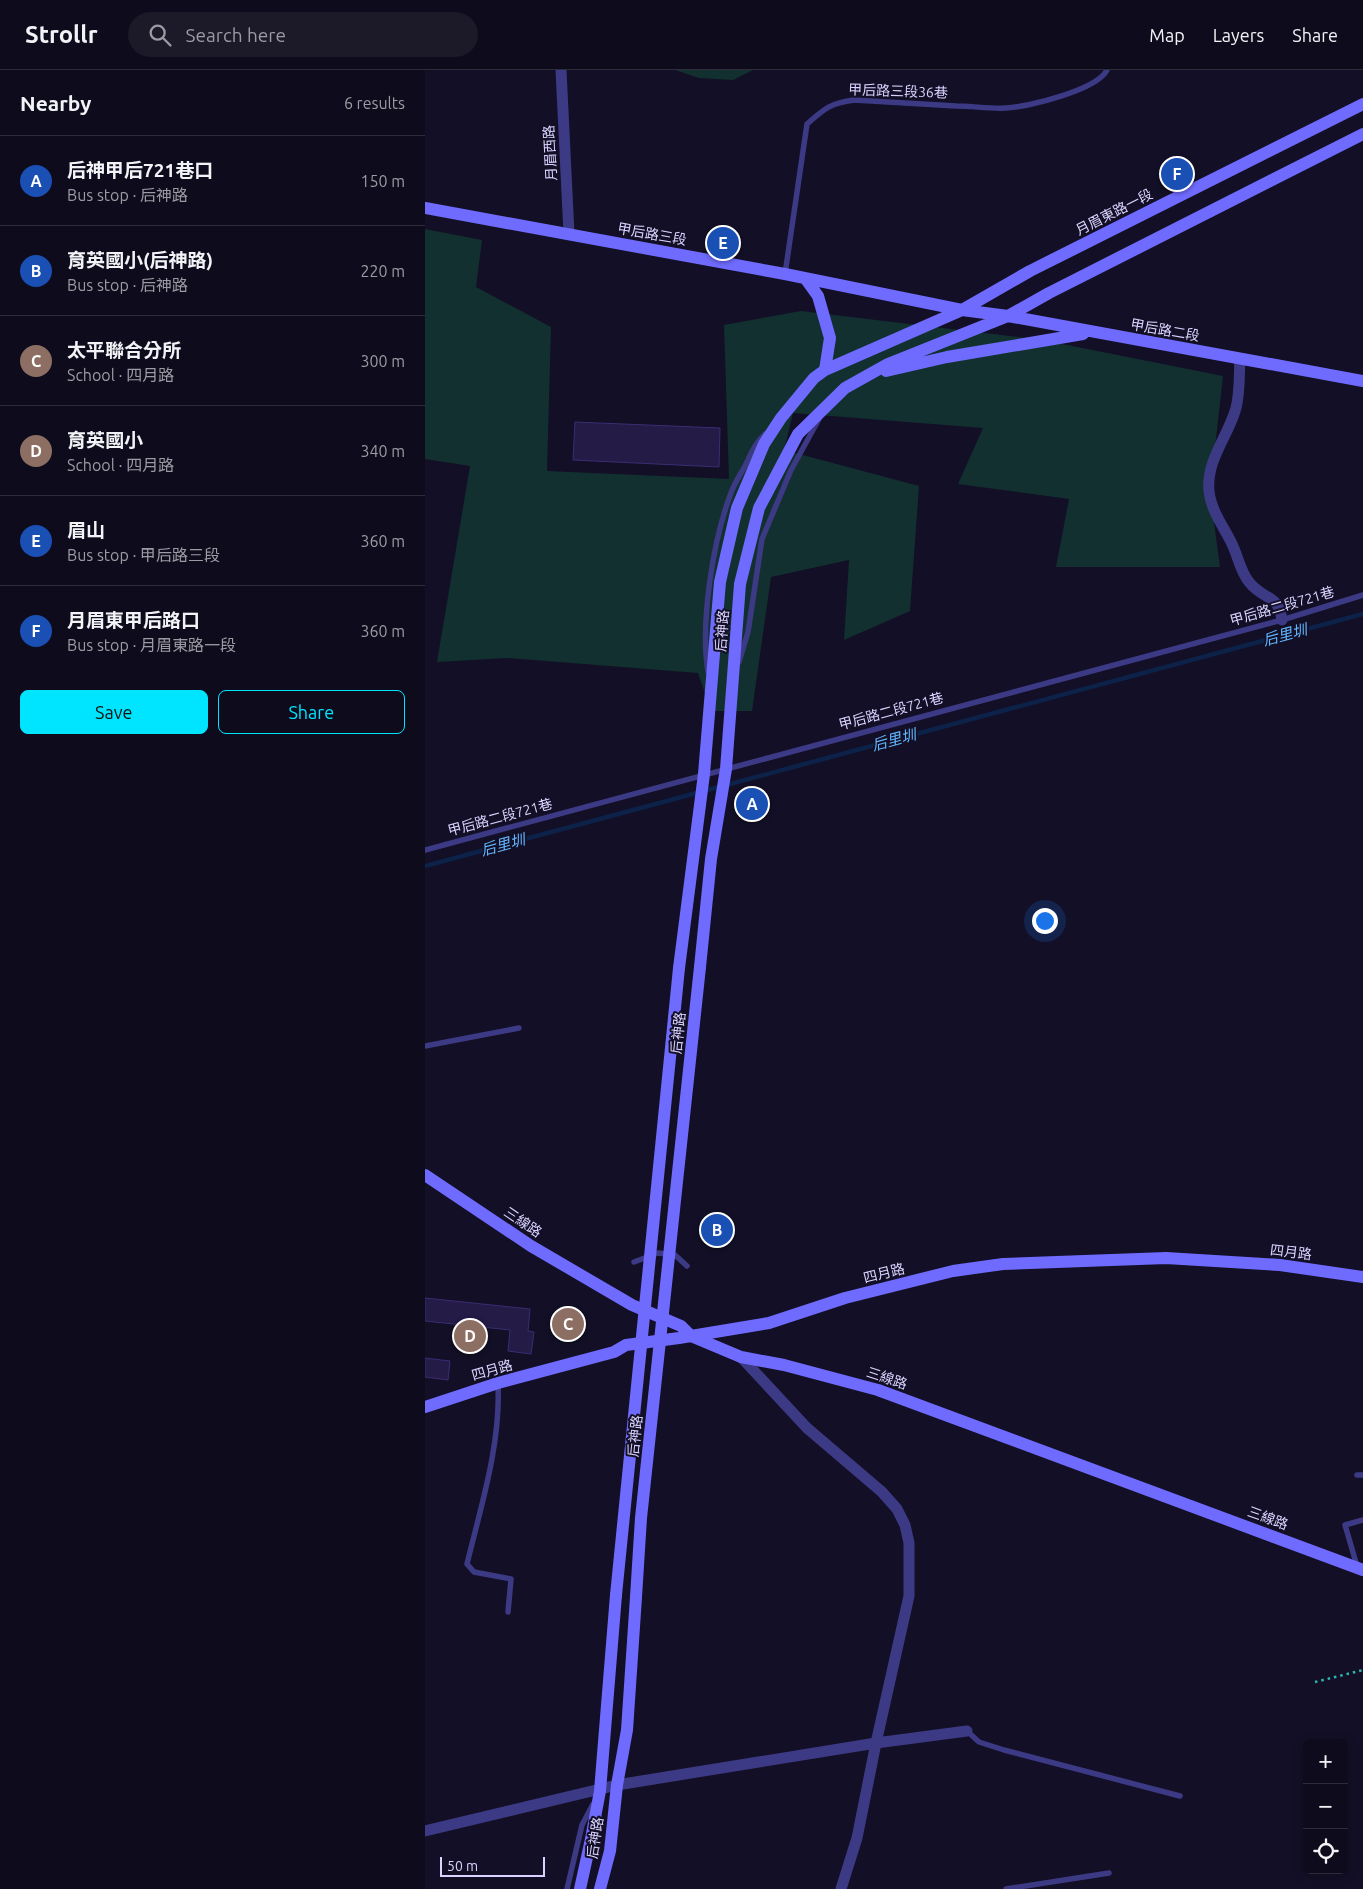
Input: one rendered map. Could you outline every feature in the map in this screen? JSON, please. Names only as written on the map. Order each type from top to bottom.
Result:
[{"type":"street","name":"月眉西路","points":[[561,70],[569,234]]},
{"type":"street","name":"月眉東路一段","points":[[962,310],[1030,271],[1363,104]]},
{"type":"street","points":[[1008,316],[1049,293],[1363,134]]},
{"type":"street","name":"甲后路三段","points":[[425,208],[785,274],[962,310]]},
{"type":"street","points":[[805,278],[818,296],[830,338],[825,370]]},
{"type":"street","name":"甲后路二段","points":[[962,310],[1008,316],[1363,381]]},
{"type":"street","name":"后神路","points":[[580,1889],[600,1791],[616,1594],[679,968],[704,774],[720,582],[737,508],[765,444],[778,422],[815,378],[825,370],[962,310]]},
{"type":"street","name":"后神路","points":[[600,1889],[610,1851],[617,1785],[627,1730],[643,1498],[711,859],[726,769],[741,584],[759,508],[798,434],[845,388],[888,364],[1008,316]]},
{"type":"street","points":[[867,376],[947,357],[1091,332]]},
{"type":"street","points":[[1240,359],[1236,408],[1210,468],[1209,492],[1217,515],[1233,544],[1243,575],[1261,594],[1280,607],[1282,620]]},
{"type":"street","name":"三線路","points":[[425,1175],[539,1251],[632,1305],[681,1326],[691,1336],[741,1357],[784,1365],[878,1390],[1360,1569]]},
{"type":"street","name":"四月路","points":[[425,1406],[497,1383],[613,1352],[626,1345],[769,1322],[845,1298],[953,1271],[1003,1264],[1166,1258],[1280,1265],[1363,1277]]},
{"type":"street","points":[[741,1357],[807,1428],[882,1492],[897,1509],[905,1525],[909,1543],[909,1596],[875,1743],[857,1838],[841,1889]]},
{"type":"street","points":[[425,1831],[600,1791],[617,1785],[875,1743],[967,1732]]},
{"type":"lane","name":"甲后路三段36巷","points":[[785,274],[807,124],[836,102],[854,100],[1006,108],[1037,103],[1070,93],[1097,81],[1105,75],[1107,70]]},
{"type":"lane","name":"甲后路二段721巷","points":[[425,850],[1282,620],[1363,595]]},
{"type":"lane","points":[[425,1046],[519,1028]]},
{"type":"lane","points":[[634,1262],[659,1253],[675,1255],[687,1266]]},
{"type":"lane","points":[[497,1383],[499,1407],[489,1472],[467,1564],[475,1572],[511,1579],[508,1612]]},
{"type":"lane","points":[[1360,1569],[1345,1525],[1363,1520]]},
{"type":"lane","points":[[967,1732],[979,1742],[1004,1750],[1180,1796]]},
{"type":"lane","points":[[567,1889],[582,1825],[600,1791]]},
{"type":"lane","points":[[607,1889],[610,1851]]},
{"type":"lane","points":[[1006,1889],[1109,1873]]},
{"type":"path","points":[[1315,1682],[1363,1670]]},
{"type":"green space","points":[[675,70],[753,70],[733,80],[699,78]]},
{"type":"green space","points":[[425,229],[482,240],[476,287],[551,327],[547,471],[729,479],[724,325],[801,311],[1042,340],[1223,376],[1210,492],[1220,567],[1056,567],[1069,499],[958,484],[983,428],[793,413],[784,450],[919,486],[910,611],[844,640],[849,560],[771,577],[752,711],[711,711],[698,673],[507,658],[437,662],[470,466],[425,459]]},
{"type":"building","points":[[575,422],[720,428],[719,467],[573,460]]},
{"type":"building","points":[[425,1298],[530,1309],[528,1331],[534,1332],[531,1354],[508,1351],[510,1330],[425,1321]]},
{"type":"building","points":[[425,1358],[450,1361],[448,1380],[425,1377]]},
{"type":"waterway","name":"后里圳","points":[[425,866],[1363,614]]},
{"type":"place","name":"月眉東甲后路口","points":[[1177,174]]},
{"type":"place","name":"眉山","points":[[723,243]]},
{"type":"place","name":"后神甲后721巷口","points":[[752,804]]},
{"type":"place","name":"育英國小(后神路)","points":[[717,1230]]},
{"type":"place","name":"太平聯合分所","points":[[568,1324]]},
{"type":"place","name":"育英國小","points":[[470,1336]]}]
